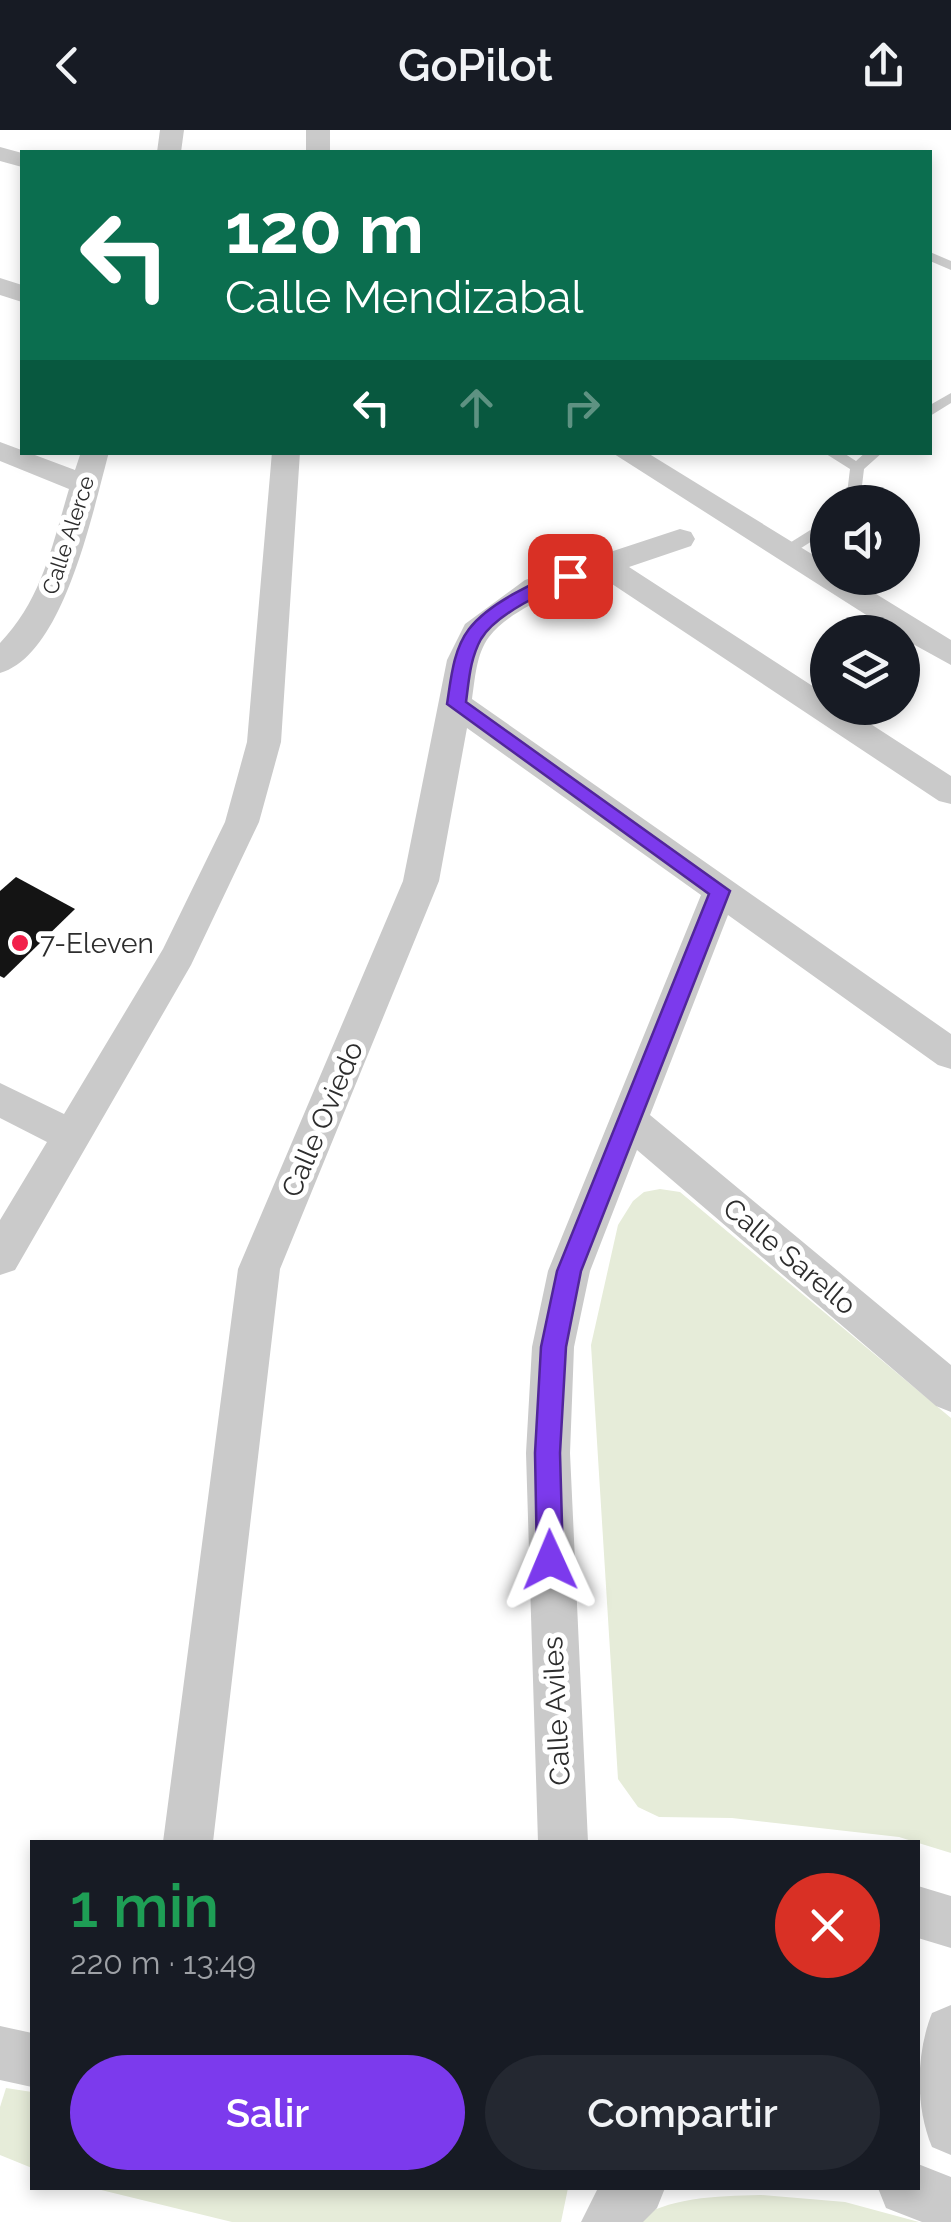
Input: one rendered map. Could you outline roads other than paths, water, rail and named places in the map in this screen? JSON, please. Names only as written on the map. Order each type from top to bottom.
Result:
[{"type":"street","points":[[0,451],[84,484]]},
{"type":"street","name":"Calle Alerce","points":[[1,660],[39,621],[57,579],[94,455]]},
{"type":"street","points":[[0,1257],[178,956],[242,822],[264,742],[286,455]]},
{"type":"street","points":[[630,455],[951,654]]},
{"type":"street","name":"Calle Oviedo","points":[[188,1840],[259,1270],[421,881],[463,660],[476,631],[536,587],[680,539]]},
{"type":"street","points":[[603,564],[951,792]]},
{"type":"street","points":[[456,704],[951,1054]]},
{"type":"street","name":"Calle Aviles","points":[[562,1840],[548,1471],[554,1347],[569,1271],[720,891]]},
{"type":"street","points":[[0,1098],[71,1136]]},
{"type":"street","name":"Calle Sarello","points":[[630,1121],[951,1392]]},
{"type":"street","points":[[920,1913],[951,1922]]},
{"type":"street","points":[[951,2032],[947,2077],[951,2128]]},
{"type":"street","points":[[0,2052],[30,2060]]},
{"type":"street","points":[[608,2222],[635,2190]]},
{"type":"street","points":[[911,2190],[951,2206]]},
{"type":"lane","points":[[835,455],[857,467]]},
{"type":"lane","points":[[855,485],[857,467],[872,455]]},
{"type":"lane","points":[[785,552],[810,536]]},
{"type":"place","name":"7-Eleven","points":[[20,943]]}]
